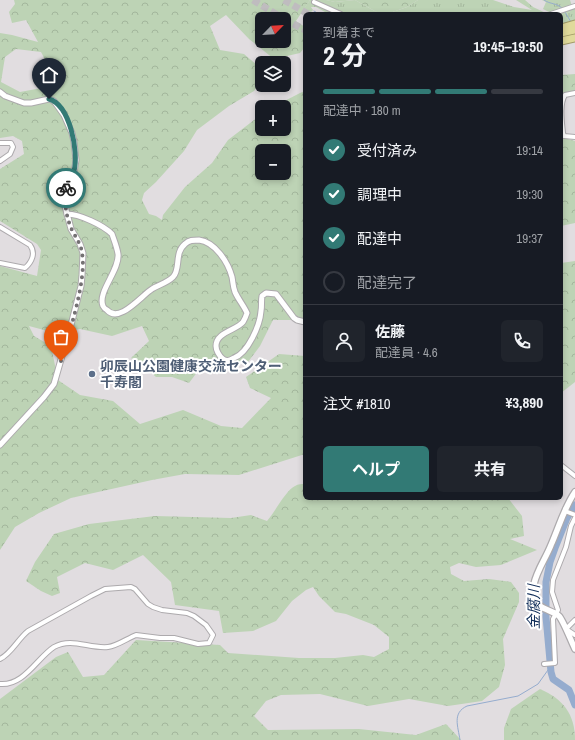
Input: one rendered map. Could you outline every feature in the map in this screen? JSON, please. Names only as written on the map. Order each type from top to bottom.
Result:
[{"type":"highway","points":[[563,27],[575,24]]},
{"type":"highway","points":[[563,33],[575,30]]},
{"type":"highway","points":[[563,41],[575,38]]},
{"type":"highway","points":[[563,42],[575,41]]},
{"type":"main road","points":[[575,492],[565,510],[551,546],[538,571],[532,592],[534,599],[540,606],[555,614],[562,621],[575,649]]},
{"type":"street","points":[[314,2],[336,12]]},
{"type":"street","points":[[557,12],[575,6]]},
{"type":"street","points":[[0,92],[5,96],[24,102],[31,103],[49,99],[54,101],[64,115],[72,133],[76,160],[74,173],[66,186],[64,202],[71,228],[80,244],[83,254],[81,286],[54,384],[0,445]]},
{"type":"street","points":[[563,97],[564,95],[575,93]]},
{"type":"street","points":[[563,134],[575,138]]},
{"type":"street","points":[[0,143],[11,143],[13,147],[10,154],[0,161]]},
{"type":"street","points":[[67,214],[74,214],[112,234],[118,254],[118,262],[102,298],[103,306],[113,314],[118,315],[154,288],[172,278],[176,273],[179,251],[185,244],[192,240],[208,243],[217,251],[228,266],[235,291],[247,313],[242,323],[224,334],[218,340],[216,345],[221,358],[229,361],[238,357],[248,346],[255,334],[260,317],[262,296],[266,293],[276,294],[294,318],[303,322]]},
{"type":"street","points":[[0,227],[30,245],[32,248],[32,260],[25,268],[0,263]]},
{"type":"street","points":[[563,467],[575,476]]},
{"type":"street","points":[[544,664],[555,663],[553,619],[558,610],[552,592],[553,580],[575,517],[565,510]]},
{"type":"street","points":[[0,658],[5,656],[23,635],[32,629],[91,596],[106,589],[113,588],[131,587],[153,607],[162,610],[187,613],[194,616],[206,625],[213,635],[211,641],[206,644],[198,644],[174,638],[160,638],[141,634],[136,634],[109,647],[90,646],[70,642],[54,647],[29,672],[21,677],[6,685],[0,684]]},
{"type":"street","points":[[575,620],[566,629],[575,634]]},
{"type":"green space","points":[[14,0],[310,0],[296,21],[303,26],[303,49],[300,53],[287,56],[270,56],[260,48],[291,48],[291,12],[255,12],[255,44],[226,15],[210,26],[220,50],[244,54],[255,63],[255,90],[229,106],[197,130],[184,151],[144,193],[142,200],[149,214],[162,220],[163,215],[185,187],[212,163],[228,140],[255,119],[255,136],[291,136],[291,100],[286,100],[303,92],[303,320],[273,320],[260,346],[248,362],[218,366],[198,371],[189,383],[172,377],[156,377],[141,364],[131,358],[149,341],[142,326],[112,336],[80,329],[55,333],[29,326],[34,336],[51,346],[58,380],[80,395],[113,401],[140,424],[183,410],[221,426],[242,428],[271,398],[250,388],[246,377],[279,354],[303,356],[303,455],[239,475],[185,474],[71,498],[39,513],[15,527],[0,550],[0,266],[37,276],[41,250],[37,244],[0,221],[0,169],[24,154],[22,141],[13,136],[0,138],[0,33],[38,42],[26,20],[12,23],[9,12],[15,4]],"holes":[[[16,49],[41,52],[48,69],[47,87],[20,92],[1,82],[5,57]]]},
{"type":"green space","points":[[310,0],[326,0],[335,2],[355,0],[376,12],[340,12],[320,3],[315,3],[332,12],[325,12],[316,7],[311,7],[313,10],[311,12],[303,10]]},
{"type":"green space","points":[[326,0],[355,0],[335,2]]},
{"type":"green space","points":[[355,0],[418,0],[407,7],[393,12],[376,12]]},
{"type":"green space","points":[[418,0],[493,0],[514,7],[532,10],[516,0],[525,0],[533,7],[544,12],[393,12],[407,7]]},
{"type":"green space","points":[[542,0],[570,0],[572,6],[554,12],[549,12],[543,9],[546,2]]},
{"type":"green space","points":[[575,8],[575,20],[563,23],[562,12]]},
{"type":"green space","points":[[575,74],[575,91],[563,94],[563,75]]},
{"type":"green space","points":[[563,137],[575,141],[575,223],[563,226]]},
{"type":"green space","points":[[575,261],[575,382],[563,391],[563,263]]},
{"type":"green space","points":[[303,484],[303,500],[510,500],[522,516],[524,536],[510,539],[537,550],[501,565],[476,567],[459,563],[450,567],[451,574],[464,581],[489,579],[511,582],[519,593],[519,602],[503,639],[505,665],[499,687],[482,701],[448,706],[409,699],[368,706],[320,694],[281,695],[266,701],[254,716],[268,730],[359,729],[416,735],[446,724],[461,740],[0,740],[0,699],[56,657],[68,652],[83,677],[104,675],[136,640],[220,645],[228,653],[299,658],[335,658],[363,655],[374,657],[389,649],[389,637],[374,625],[346,614],[335,612],[319,596],[313,587],[306,590],[292,601],[276,621],[253,631],[223,633],[219,611],[175,605],[171,582],[143,555],[113,570],[85,563],[57,577],[60,593],[52,596],[26,581],[35,562],[54,534],[89,524],[155,516],[231,518],[251,515],[267,521],[284,496],[292,488]]},
{"type":"green space","points":[[540,689],[555,698],[566,708],[573,722],[575,740],[504,740],[504,728],[511,709]]},
{"type":"waterway","points":[[544,0],[558,5],[563,9]]},
{"type":"waterway","points":[[565,12],[571,22]]},
{"type":"waterway","name":"金腐川","points":[[575,505],[567,518],[555,548],[550,562],[546,582],[546,617],[551,672],[553,679],[569,690],[575,705]]},
{"type":"waterway","points":[[460,740],[457,720],[459,712],[462,709],[467,706],[518,696],[538,684],[548,670],[551,672]]},
{"type":"tunnel","points":[[253,0],[273,12]]},
{"type":"tunnel","points":[[284,0],[305,12]]},
{"type":"tunnel","points":[[291,23],[303,29]]},
{"type":"way so far","points":[[61,361],[81,286],[83,264],[83,254],[80,244],[71,228],[64,202],[66,188]]},
{"type":"place","name":"卯辰山公園健康交流センター 千寿閣","points":[[92,374]]},
{"type":"route","points":[[49,99],[54,101],[60,108],[72,133],[74,142],[76,160],[74,173],[66,188]]}]
